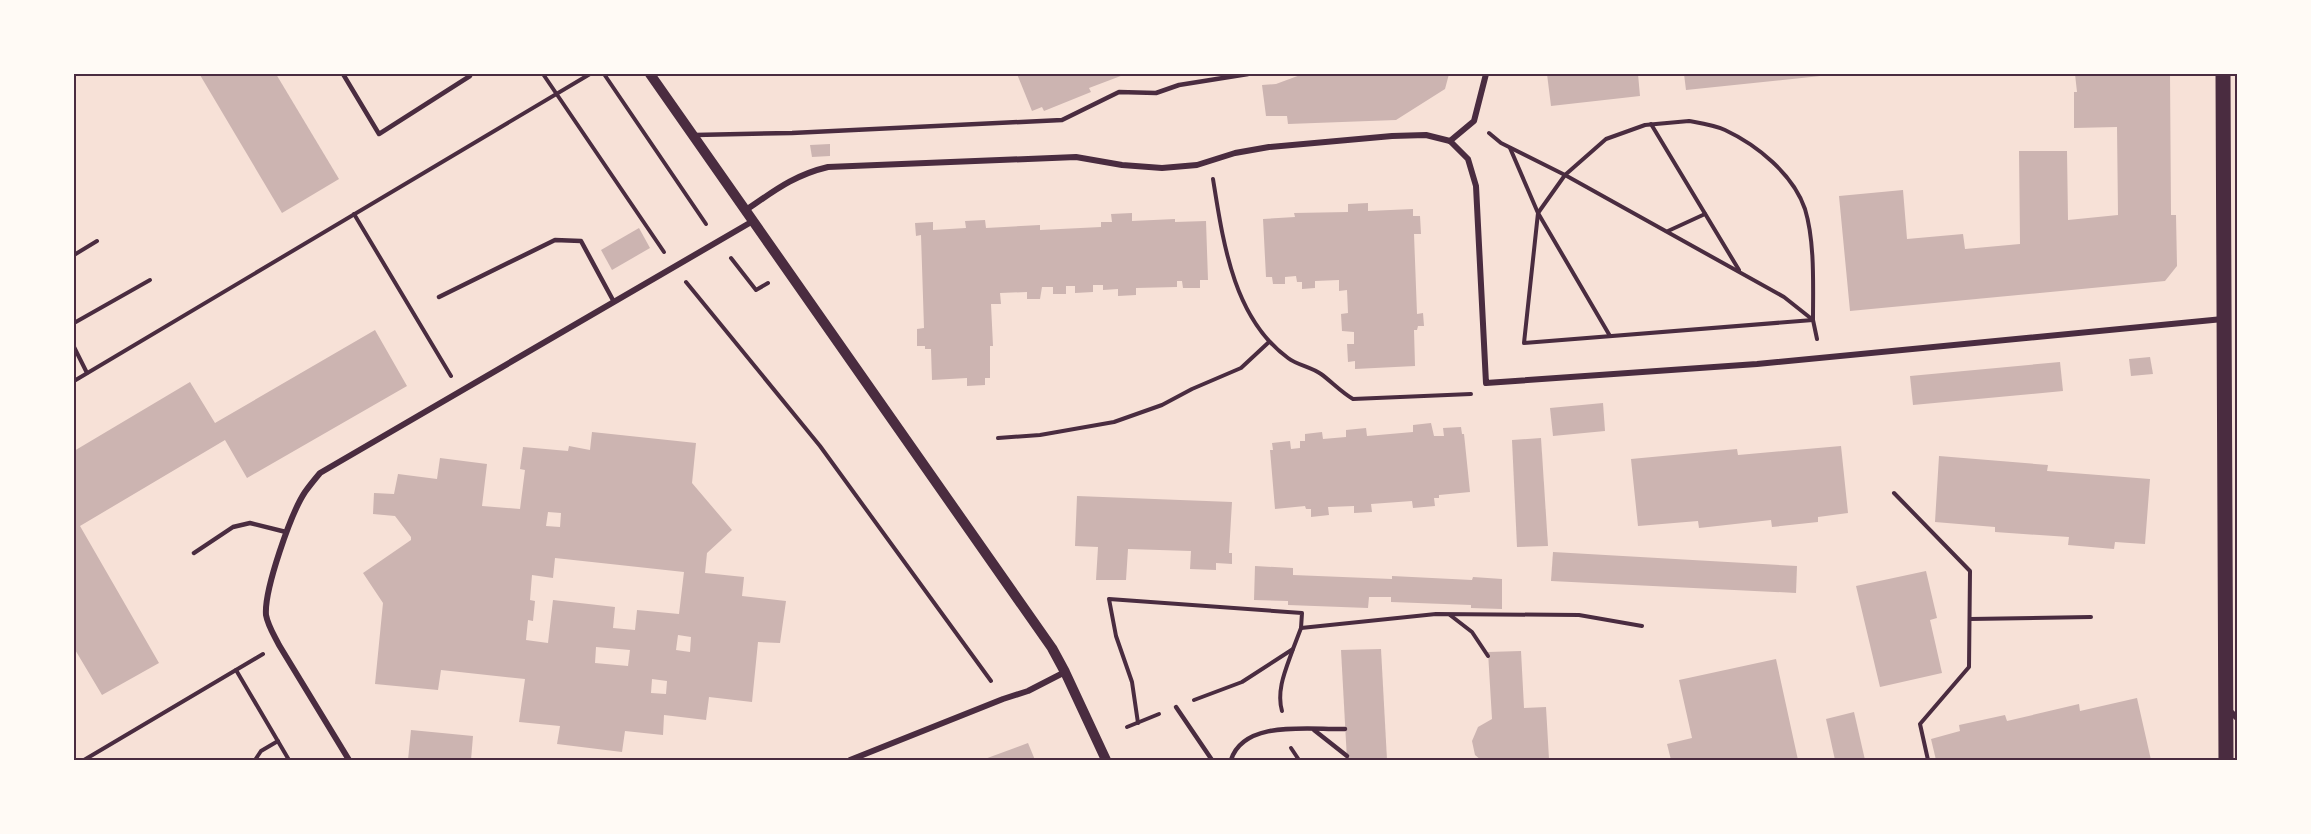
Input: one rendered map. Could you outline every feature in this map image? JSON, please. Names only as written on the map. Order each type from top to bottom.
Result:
[{"type":"main road","points":[[2223,74],[2226,760]]},
{"type":"street","points":[[650,74],[1019,601],[1065,672],[1106,760]]},
{"type":"street","points":[[1450,141],[1474,121],[1486,74]]},
{"type":"street","points":[[746,210],[791,179],[828,166],[1076,156],[1122,165],[1162,168],[1197,165],[1269,147],[1426,135],[1450,141],[1468,159],[1476,186],[1486,383],[1818,358],[2224,319]]},
{"type":"street","points":[[349,760],[279,645],[269,626],[266,613],[269,591],[286,532],[304,493],[320,473],[754,221]]},
{"type":"street","points":[[850,760],[1028,691],[1065,672]]},
{"type":"street","points":[[2226,707],[2238,719]]},
{"type":"lane","points":[[343,74],[379,134],[470,76],[468,74]]},
{"type":"lane","points":[[694,135],[792,133],[1062,120],[1119,92],[1156,93],[1179,85],[1248,74]]},
{"type":"lane","points":[[440,297],[555,240],[581,241],[614,302]]},
{"type":"lane","points":[[194,553],[233,527],[250,523],[286,532]]},
{"type":"lane","points":[[1176,707],[1212,760]]},
{"type":"lane","points":[[1313,729],[1347,756]]},
{"type":"lane","points":[[1231,760],[1235,748],[1256,733],[1280,730],[1345,729]]},
{"type":"path","points":[[543,74],[674,267],[820,446],[1003,699]]},
{"type":"path","points":[[74,381],[590,74]]},
{"type":"path","points":[[604,74],[711,230]]},
{"type":"path","points":[[1474,121],[1501,143],[1565,175],[1740,272],[1784,297],[1813,320]]},
{"type":"path","points":[[1813,320],[1524,343],[1539,213],[1565,175],[1606,139],[1651,124],[1689,121],[1723,129],[1764,152],[1783,175],[1804,209],[1814,265],[1813,320],[1818,358]]},
{"type":"path","points":[[1651,124],[1740,272]]},
{"type":"path","points":[[1510,148],[1539,213],[1610,336]]},
{"type":"path","points":[[1210,161],[1231,272],[1250,315],[1269,342],[1289,358],[1320,373],[1341,392],[1353,399],[1473,394],[1486,383]]},
{"type":"path","points":[[354,214],[460,393]]},
{"type":"path","points":[[1667,232],[1705,214]]},
{"type":"path","points":[[74,255],[97,242]]},
{"type":"path","points":[[727,252],[756,290],[787,270]]},
{"type":"path","points":[[74,323],[150,280]]},
{"type":"path","points":[[998,438],[1040,435],[1114,422],[1162,405],[1241,368],[1269,342]]},
{"type":"path","points":[[74,347],[87,373]]},
{"type":"path","points":[[1894,493],[1970,571],[1969,667],[1920,724],[1928,760]]},
{"type":"path","points":[[1138,723],[1132,682],[1116,636],[1109,600],[1302,613],[1301,628],[1280,691],[1279,701],[1283,715],[1280,730]]},
{"type":"path","points":[[1449,614],[1472,632],[1488,656]]},
{"type":"path","points":[[1301,628],[1449,614],[1579,615],[1642,626]]},
{"type":"path","points":[[1970,619],[2091,617]]},
{"type":"path","points":[[84,760],[279,645]]},
{"type":"path","points":[[1127,727],[1242,682],[1293,649]]},
{"type":"path","points":[[236,670],[289,760]]},
{"type":"path","points":[[255,760],[261,750],[278,741]]},
{"type":"building","points":[[276,74],[339,179],[282,213],[200,75]]},
{"type":"building","points":[[1017,74],[1126,74],[1089,88],[1091,92],[1044,111],[1042,107],[1032,111]]},
{"type":"building","points":[[1303,74],[1449,74],[1445,89],[1396,120],[1288,124],[1287,116],[1266,116],[1262,85],[1276,84]]},
{"type":"building","points":[[1547,74],[1638,74],[1640,96],[1551,106]]},
{"type":"building","points":[[1684,74],[1830,74],[1830,75],[1686,90]]},
{"type":"building","points":[[2075,74],[2170,74],[2171,215],[2176,215],[2177,266],[2165,281],[1850,311],[1839,196],[1903,190],[1907,239],[1963,234],[1965,249],[2020,244],[2019,151],[2067,151],[2068,220],[2118,215],[2117,127],[2074,128],[2074,92],[2077,92]]},
{"type":"building","points":[[830,144],[830,156],[812,157],[810,145]]},
{"type":"building","points":[[1368,203],[1368,211],[1413,209],[1413,216],[1420,216],[1421,234],[1414,234],[1417,314],[1423,313],[1424,326],[1418,326],[1417,330],[1414,330],[1415,366],[1355,369],[1355,361],[1348,362],[1347,344],[1354,344],[1354,332],[1342,331],[1341,314],[1348,313],[1347,290],[1339,291],[1339,280],[1315,281],[1315,288],[1302,289],[1302,282],[1297,282],[1296,276],[1285,277],[1285,284],[1273,284],[1272,277],[1266,277],[1263,219],[1295,217],[1294,213],[1348,212],[1348,204]]},
{"type":"building","points":[[1132,213],[1132,221],[1175,219],[1175,222],[1206,221],[1208,280],[1200,280],[1200,288],[1183,288],[1182,281],[1177,281],[1177,287],[1136,288],[1136,295],[1118,296],[1118,289],[1103,290],[1103,285],[1093,285],[1093,292],[1075,293],[1075,286],[1066,286],[1066,294],[1053,294],[1053,287],[1042,287],[1040,299],[1027,299],[1027,292],[1000,293],[1001,304],[991,304],[993,346],[990,346],[990,378],[985,378],[985,385],[967,386],[967,378],[932,380],[931,349],[917,346],[917,329],[924,328],[921,235],[916,236],[915,223],[933,222],[933,230],[966,228],[965,221],[985,220],[986,228],[1040,225],[1040,230],[1101,227],[1101,222],[1112,222],[1111,214]]},
{"type":"building","points":[[639,228],[650,248],[612,270],[601,250]]},
{"type":"building","points":[[375,330],[407,386],[247,478],[225,440],[80,526],[159,663],[102,695],[74,648],[74,451],[190,382],[215,423]]},
{"type":"building","points":[[2150,357],[2153,374],[2131,376],[2129,359]]},
{"type":"building","points":[[2060,362],[2063,391],[1913,405],[1910,376]]},
{"type":"building","points":[[1603,403],[1605,431],[1553,436],[1550,408]]},
{"type":"building","points":[[1431,423],[1434,436],[1444,436],[1443,428],[1461,427],[1462,434],[1464,434],[1470,492],[1439,495],[1439,498],[1434,498],[1435,506],[1413,508],[1412,501],[1371,504],[1372,512],[1354,513],[1354,506],[1328,507],[1329,515],[1311,517],[1311,509],[1306,509],[1305,506],[1275,509],[1270,450],[1273,450],[1272,443],[1290,441],[1291,449],[1300,448],[1300,441],[1305,441],[1305,434],[1322,432],[1323,439],[1346,437],[1346,430],[1366,428],[1367,436],[1413,432],[1413,425]]},
{"type":"building","points":[[592,432],[696,443],[692,483],[732,530],[707,553],[705,573],[744,577],[742,596],[786,601],[780,643],[758,642],[752,702],[709,697],[706,720],[664,715],[663,735],[625,731],[622,752],[557,744],[560,726],[519,722],[525,679],[441,670],[438,690],[375,684],[383,603],[363,573],[411,540],[411,537],[395,516],[373,514],[374,493],[394,494],[398,474],[437,479],[440,458],[487,464],[482,506],[520,509],[525,470],[520,469],[523,447],[568,451],[569,446],[590,450]],"holes":[[[548,512],[561,513],[560,527],[546,526]],[[555,558],[684,572],[679,614],[637,610],[635,630],[613,628],[615,607],[553,600],[548,643],[526,640],[528,620],[533,621],[535,601],[530,600],[532,575],[553,578]],[[678,635],[691,637],[690,652],[676,650]],[[596,647],[630,650],[628,666],[595,663]],[[652,679],[667,681],[666,694],[651,693]]]},
{"type":"building","points":[[1541,438],[1548,546],[1517,547],[1512,440]]},
{"type":"building","points":[[1841,446],[1848,513],[1818,517],[1818,522],[1772,527],[1771,520],[1699,528],[1698,521],[1638,526],[1631,459],[1737,449],[1738,455]]},
{"type":"building","points":[[1939,456],[2048,465],[2047,471],[2150,479],[2145,544],[2115,542],[2114,549],[2068,545],[2069,537],[1995,532],[1995,527],[1935,522]]},
{"type":"building","points":[[1077,496],[1232,502],[1229,553],[1232,553],[1232,564],[1216,563],[1216,570],[1190,569],[1191,551],[1128,549],[1126,580],[1096,580],[1098,547],[1075,546]]},
{"type":"building","points":[[1553,552],[1797,566],[1796,593],[1551,581]]},
{"type":"building","points":[[1255,566],[1293,568],[1293,575],[1392,579],[1392,576],[1472,580],[1473,577],[1502,579],[1502,609],[1471,608],[1471,605],[1391,602],[1391,597],[1369,597],[1368,608],[1288,605],[1288,601],[1254,600]]},
{"type":"building","points":[[1926,571],[1937,618],[1930,620],[1942,673],[1880,687],[1856,586]]},
{"type":"building","points":[[1381,649],[1387,760],[1347,760],[1341,650]]},
{"type":"building","points":[[1521,651],[1524,708],[1546,707],[1549,759],[1481,760],[1475,755],[1472,741],[1478,727],[1492,719],[1488,652]]},
{"type":"building","points":[[1776,659],[1798,760],[1671,760],[1667,744],[1692,738],[1679,680]]},
{"type":"building","points":[[2137,698],[2151,760],[1936,760],[1931,739],[1960,731],[1959,725],[2005,715],[2007,721],[2079,704],[2080,711]]},
{"type":"building","points":[[1854,712],[1865,760],[1835,760],[1826,719]]},
{"type":"building","points":[[411,730],[473,736],[471,760],[408,760]]},
{"type":"building","points":[[1028,743],[1035,760],[982,760]]}]
